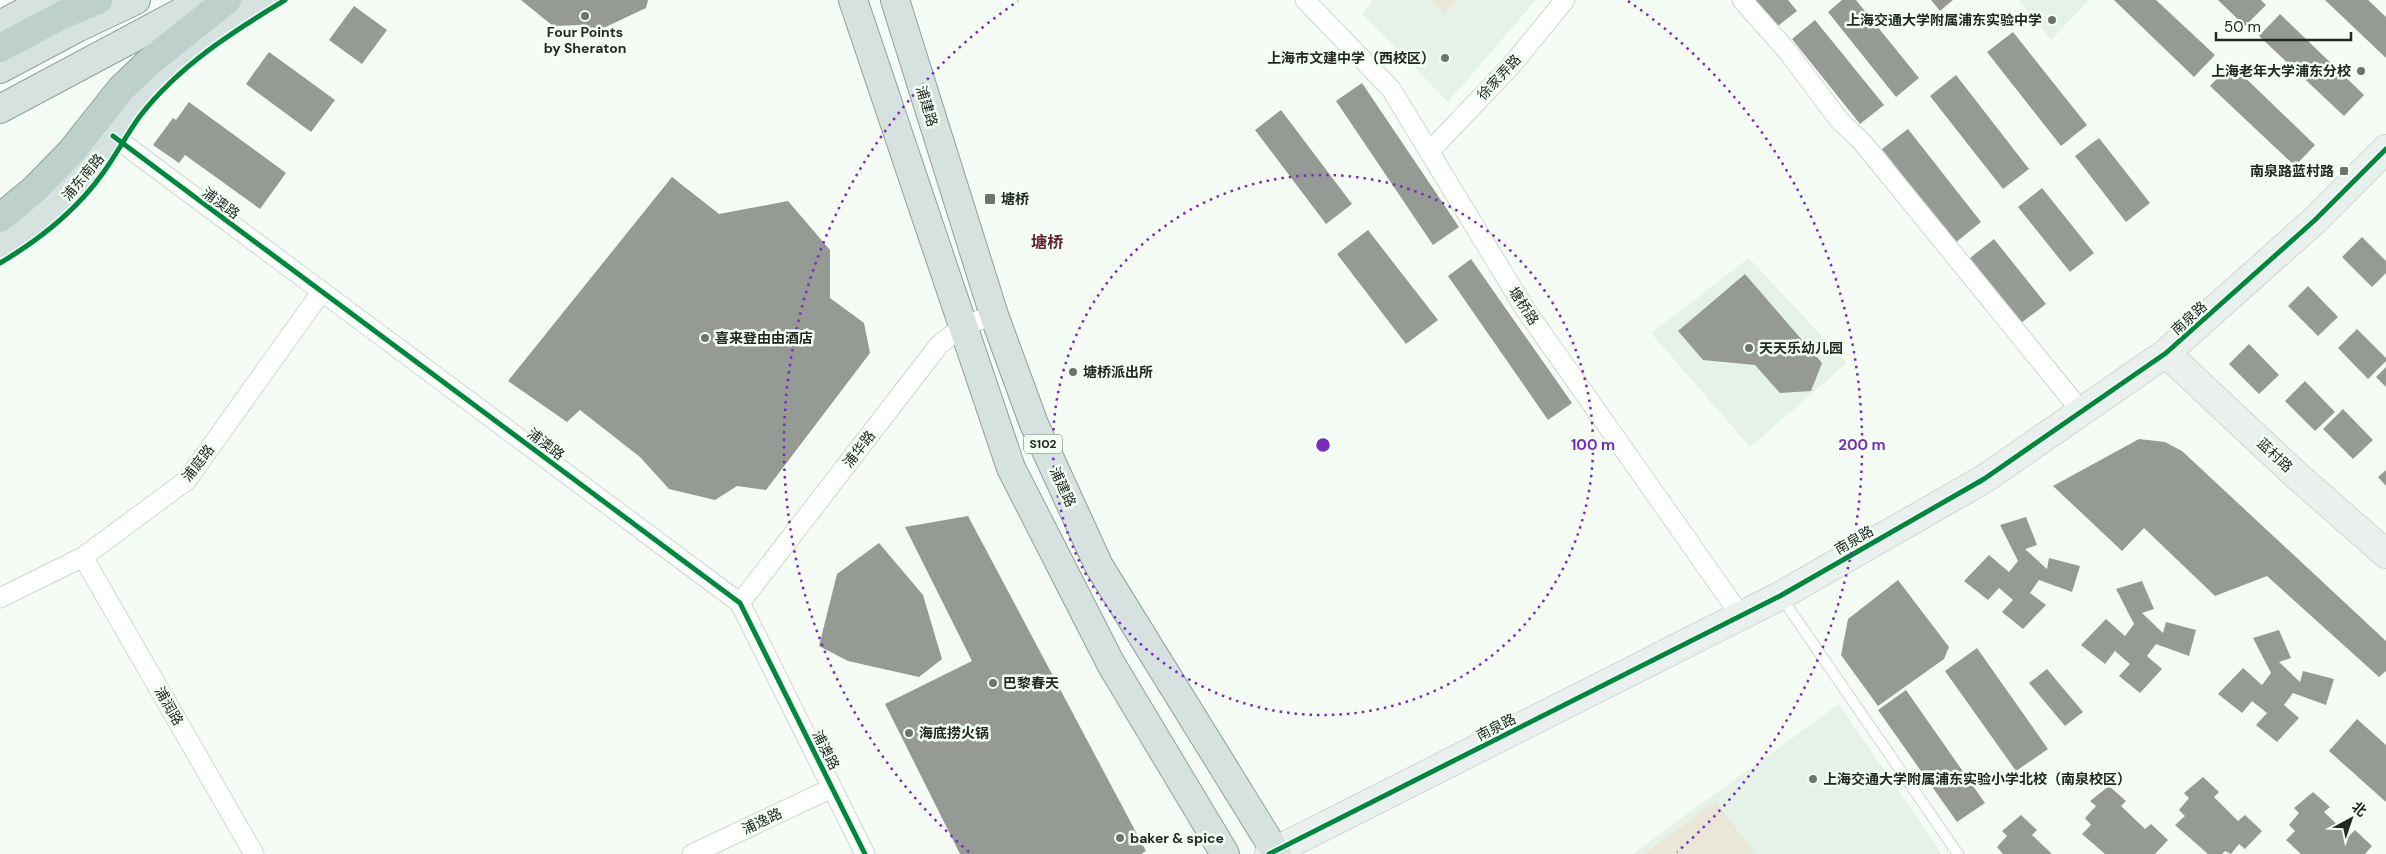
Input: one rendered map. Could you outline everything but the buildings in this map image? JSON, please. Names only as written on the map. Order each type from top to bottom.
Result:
[{"type":"highway","points":[[0,48],[56,7],[98,0]]},
{"type":"highway","points":[[0,218],[35,189],[71,152],[121,89],[148,63],[226,0]]},
{"type":"main road","points":[[0,69],[79,27],[136,0]]},
{"type":"main road","points":[[0,109],[204,0]]},
{"type":"main road","name":"浦东南路","points":[[0,247],[31,226],[61,199],[90,168],[134,103],[182,56],[206,36],[262,0]]},
{"type":"main road","name":"S102","points":[[853,0],[1012,468],[1111,664],[1225,854]]},
{"type":"main road","name":"浦建路","points":[[895,0],[994,315],[1034,424],[1099,566],[1274,853]]},
{"type":"main road","points":[[0,25],[56,7]]},
{"type":"street","name":"塘桥路","points":[[1305,0],[1381,77],[1405,111],[1525,309],[1741,616]]},
{"type":"street","name":"徐家弄路","points":[[1430,152],[1510,67],[1565,0]]},
{"type":"street","points":[[1742,0],[1788,52],[1839,120],[1863,143],[2082,411]]},
{"type":"street","name":"浦澳路","points":[[113,136],[740,603],[865,854]]},
{"type":"street","name":"南泉路","points":[[1274,853],[1780,596],[1984,479],[2166,353],[2315,220],[2386,149]]},
{"type":"street","name":"浦庭路","points":[[0,598],[83,557],[188,480],[322,291]]},
{"type":"street","name":"浦华路","points":[[740,603],[938,345],[963,326],[994,315]]},
{"type":"street","name":"蓝村路","points":[[2166,353],[2294,473],[2386,554]]},
{"type":"street","name":"浦润路","points":[[83,557],[254,854]]},
{"type":"street","name":"浦逸路","points":[[692,854],[832,788]]},
{"type":"lane","points":[[1780,596],[1958,854]]},
{"type":"shaded area","name":"上海市文建中学（西校区）","points":[[1373,0],[1536,0],[1448,102],[1362,14]]},
{"type":"shaded area","points":[[1431,0],[1457,0],[1444,13]]},
{"type":"shaded area","name":"上海交通大学附属浦东实验中学","points":[[2018,0],[2089,0],[2051,40]]},
{"type":"shaded area","name":"天天乐幼儿园","points":[[1749,258],[1847,363],[1750,447],[1651,333]]},
{"type":"shaded area","name":"上海交通大学附属浦东实验小学北校（南泉校区）","points":[[1839,704],[1942,854],[1632,854]]},
{"type":"shaded area","points":[[1716,801],[1755,854],[1644,854]]},
{"type":"cycle path","points":[[0,263],[29,245],[56,224],[81,200],[103,173],[140,116],[172,81],[207,51],[285,0]]},
{"type":"cycle path","points":[[113,136],[740,603],[865,854]]},
{"type":"cycle path","points":[[1269,854],[1780,596],[1984,479],[2166,353],[2315,220],[2386,149]]},
{"type":"place","name":"Four Points by Sheraton","points":[[585,16]]},
{"type":"place","name":"上海交通大学附属浦东实验中学","points":[[2052,20]]},
{"type":"place","name":"上海市文建中学（西校区）","points":[[1445,58]]},
{"type":"place","name":"上海老年大学浦东分校","points":[[2361,71]]},
{"type":"place","name":"南泉路蓝村路","points":[[2344,171]]},
{"type":"place","name":"塘桥","points":[[990,199]]},
{"type":"place","name":"喜来登由由酒店","points":[[705,338]]},
{"type":"place","name":"天天乐幼儿园","points":[[1749,348]]},
{"type":"place","name":"塘桥派出所","points":[[1073,372]]},
{"type":"place","name":"巴黎春天","points":[[993,683]]},
{"type":"place","name":"海底捞火锅","points":[[909,733]]},
{"type":"place","name":"上海交通大学附属浦东实验小学北校（南泉校区）","points":[[1813,779]]},
{"type":"place","name":"baker & spice","points":[[1120,838]]},
{"type":"district","name":"塘桥","points":[[1047,242]]}]
